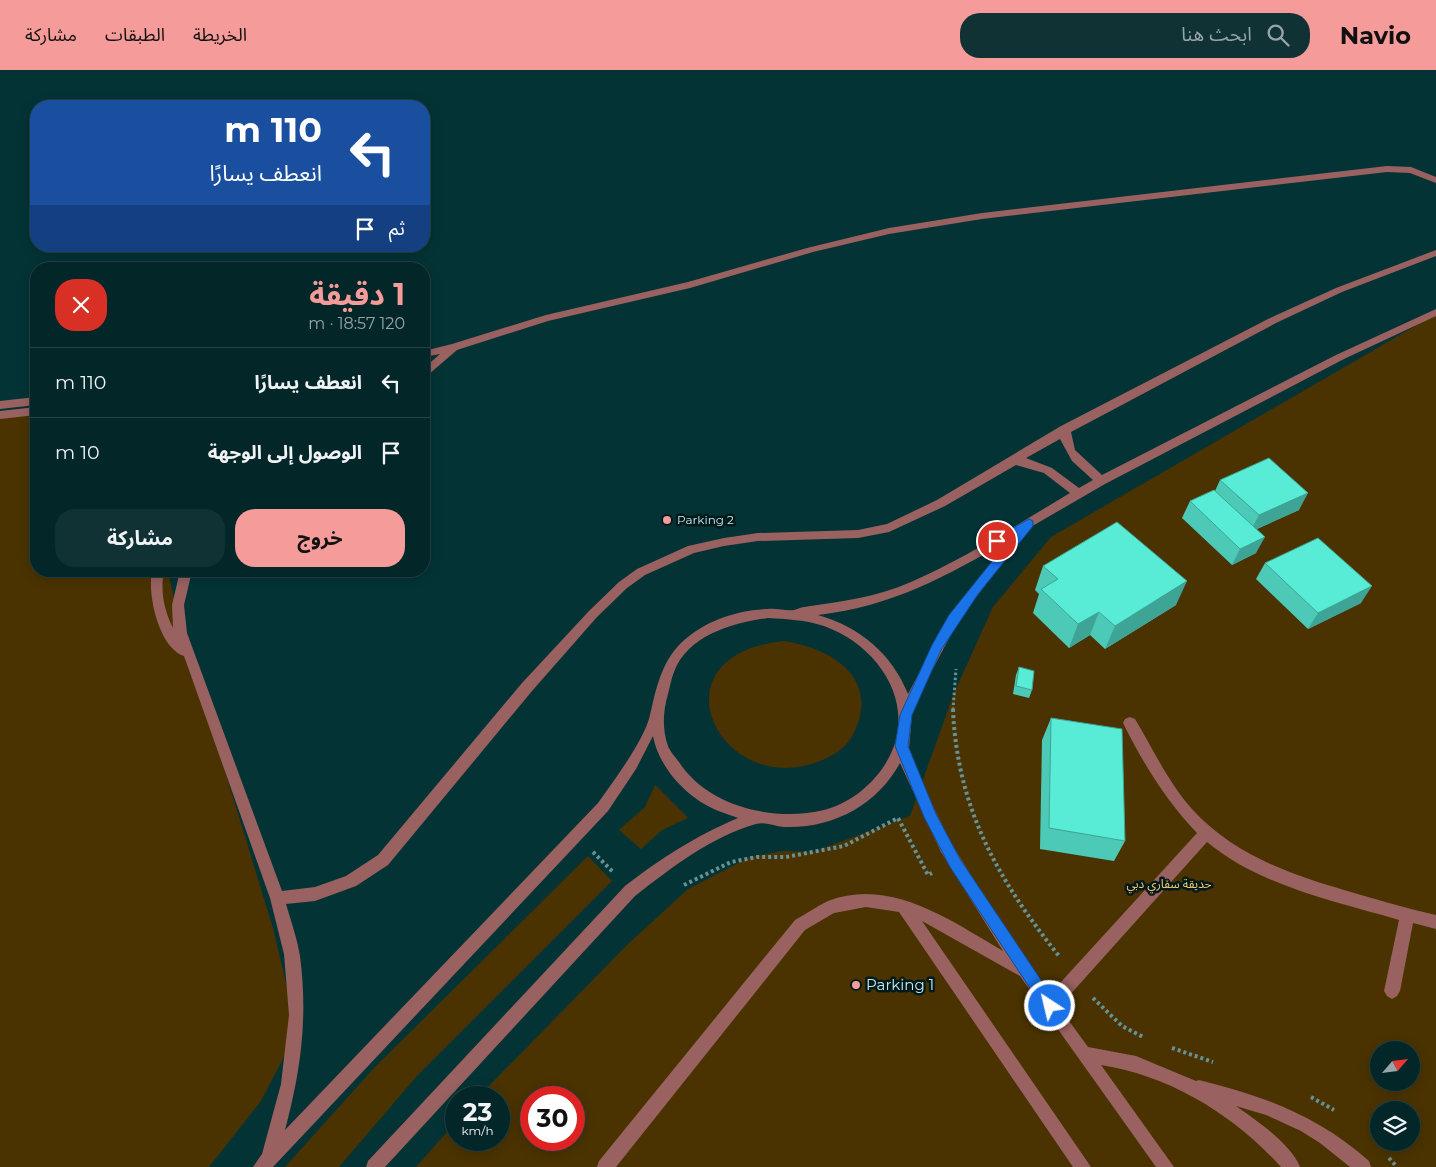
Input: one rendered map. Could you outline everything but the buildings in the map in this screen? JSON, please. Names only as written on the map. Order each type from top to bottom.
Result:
[{"type":"street","points":[[430,353],[546,318],[690,285],[810,250],[936,223],[1387,169],[1411,170],[1436,180]]},
{"type":"street","points":[[278,898],[315,894],[351,881],[383,860],[527,687],[593,614],[623,584],[641,572],[692,549],[724,542],[758,537],[858,534],[889,528],[917,516],[1065,429],[1307,304],[1383,272],[1436,253]]},
{"type":"street","points":[[265,1162],[603,807],[624,778],[642,748],[655,718],[659,688],[673,660],[695,638],[732,620],[757,613],[792,613],[852,605],[914,586],[1101,481],[1340,357],[1436,312]]},
{"type":"street","points":[[430,368],[454,347]]},
{"type":"street","points":[[0,405],[30,401]]},
{"type":"street","points":[[0,415],[30,412]]},
{"type":"street","points":[[1065,429],[1068,448],[1074,458],[1101,481]]},
{"type":"street","points":[[1012,460],[1026,461],[1052,470],[1078,494]]},
{"type":"street","points":[[655,718],[663,751],[683,780],[714,804],[752,819],[792,822],[830,815],[862,799],[887,775],[902,746],[906,715],[920,681],[954,618],[1029,523]]},
{"type":"street","points":[[156,577],[158,602],[165,627],[177,646],[190,656]]},
{"type":"street","points":[[184,577],[177,600],[178,629],[190,656],[278,898],[292,954],[297,1016],[289,1084],[265,1162]]},
{"type":"street","points":[[792,613],[825,621],[856,636],[881,658],[898,685],[906,715]]},
{"type":"street","points":[[1130,723],[1169,789],[1185,812],[1206,833],[1231,852],[1259,868],[1289,881],[1436,922]]},
{"type":"street","points":[[902,746],[930,817],[955,863],[1025,971],[1166,1167]]},
{"type":"street","points":[[374,1167],[630,890],[668,860],[709,837],[752,819]]},
{"type":"street","points":[[1050,1006],[1206,833]]},
{"type":"street","points":[[605,1167],[800,925],[831,907],[866,900],[903,906],[927,916],[1025,971]]},
{"type":"street","points":[[903,906],[1083,1167]]},
{"type":"street","points":[[1392,991],[1407,915]]},
{"type":"street","points":[[1084,1054],[1137,1064],[1189,1086],[1238,1117],[1292,1167]]},
{"type":"street","points":[[1189,1086],[1233,1096],[1291,1116],[1346,1151],[1363,1167]]},
{"type":"path","points":[[956,664],[951,695],[951,728],[956,762],[973,822],[1000,876],[1036,930],[1101,1006],[1122,1026],[1151,1041]]},
{"type":"path","points":[[676,890],[706,872],[731,862],[758,857],[794,856],[844,846],[898,818],[928,875],[955,863]]},
{"type":"path","points":[[576,835],[630,890]]},
{"type":"path","points":[[1169,1047],[1223,1065]]},
{"type":"path","points":[[1308,1096],[1340,1114]]},
{"type":"path","points":[[1383,1151],[1397,1167]]},
{"type":"green space","name":"حديقة سفاري دبي","points":[[1436,314],[1436,1167],[416,1167],[445,1134],[445,1151],[510,1151],[510,1086],[489,1086],[628,944],[688,889],[750,857],[782,851],[813,852],[910,816],[954,693],[993,607],[1051,537]]},
{"type":"green space","points":[[30,413],[30,577],[169,577],[179,621],[273,928],[293,1013],[288,1049],[261,1101],[209,1167],[0,1167],[0,416]]},
{"type":"green space","points":[[784,641],[815,649],[842,664],[852,675],[859,688],[861,703],[859,720],[853,734],[844,747],[836,753],[797,767],[762,765],[735,750],[716,727],[709,700],[716,674],[741,653]]},
{"type":"green space","points":[[655,785],[688,818],[662,830],[641,849],[619,830],[645,807]]},
{"type":"green space","points":[[588,856],[612,881],[416,1077],[339,1167],[285,1167],[373,1069]]},
{"type":"place","name":"Parking 2","points":[[667,520]]},
{"type":"place","name":"Parking 1","points":[[856,985]]},
{"type":"route","points":[[997,541],[1029,523],[974,591],[954,618],[936,648],[906,715],[902,746],[930,817],[955,863],[975,896],[1050,1006]]}]
